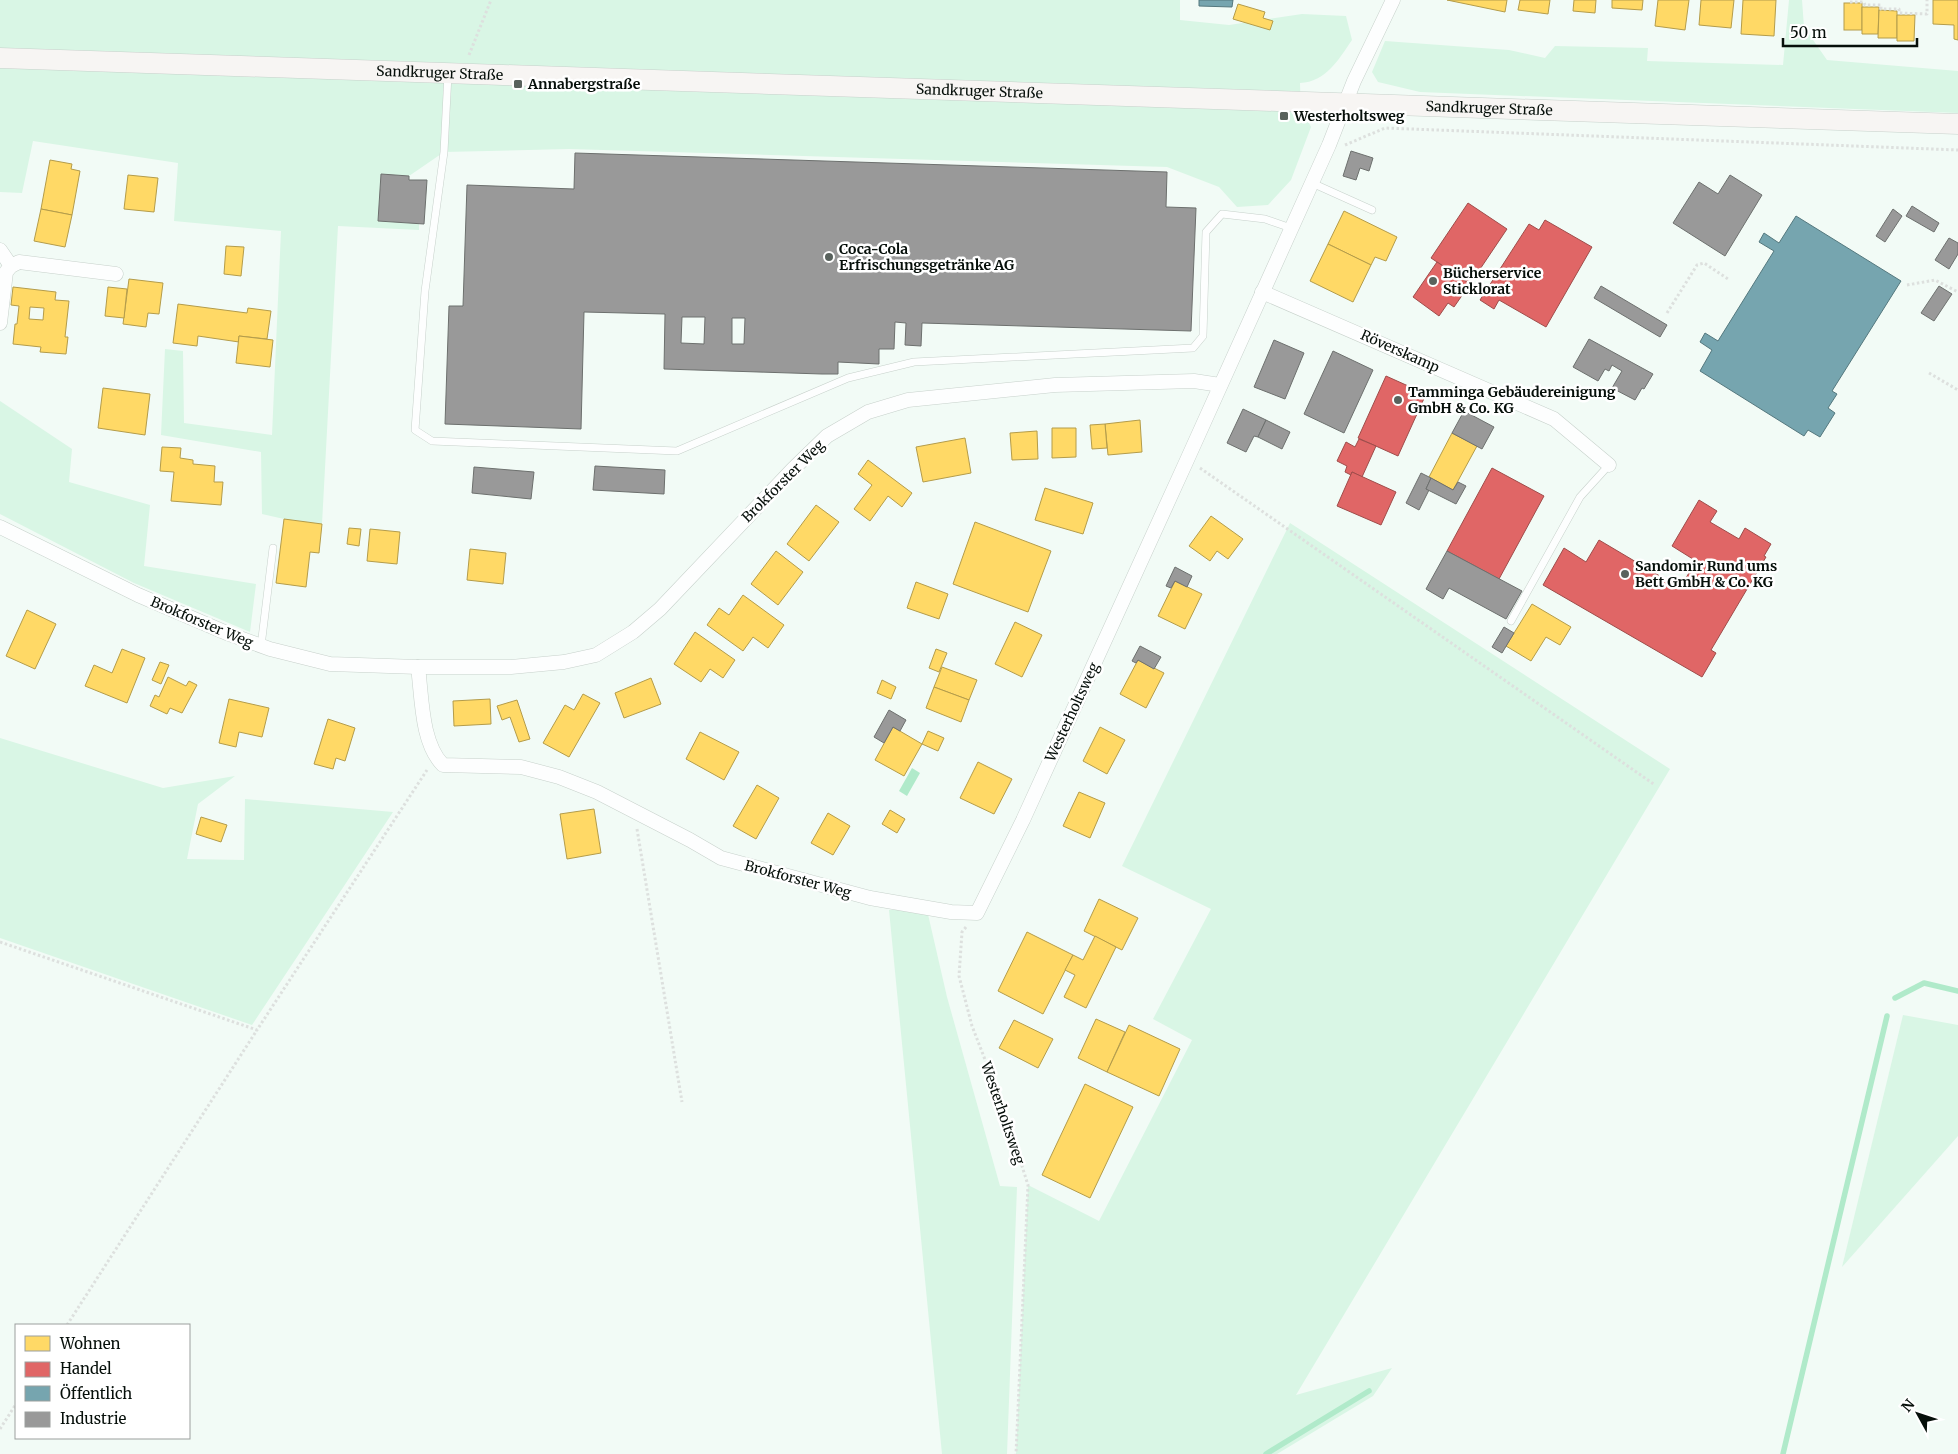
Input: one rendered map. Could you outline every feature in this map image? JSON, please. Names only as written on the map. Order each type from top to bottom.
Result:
[{"type":"street","name":"Westerholtsweg","points":[[977,913],[1023,820],[1330,145],[1354,81],[1393,0]]},
{"type":"street","name":"Sandkruger Straße","points":[[0,58],[1958,124]]},
{"type":"street","points":[[0,250],[11,266]]},
{"type":"street","points":[[0,323],[6,272],[18,262],[116,274]]},
{"type":"street","name":"Röverskamp","points":[[1262,292],[1554,419],[1610,465]]},
{"type":"street","name":"Brokforster Weg","points":[[0,527],[138,595],[229,634],[260,646],[330,664],[418,667],[511,667],[564,662],[596,655],[617,643],[660,609],[792,470],[828,436],[868,412],[908,400],[1055,385],[1194,381],[1220,385]]},
{"type":"street","points":[[418,667],[427,734],[436,758]]},
{"type":"street","name":"Brokforster Weg","points":[[436,758],[443,765],[521,767],[559,777],[597,792],[627,807],[720,858],[870,898],[951,912],[977,913]]},
{"type":"lane","points":[[456,74],[425,291],[415,430],[432,442],[677,451],[848,378],[914,362],[1193,348],[1203,336],[1206,232],[1222,214],[1265,219],[1291,228]]},
{"type":"lane","points":[[1312,183],[1372,210]]},
{"type":"lane","points":[[1511,621],[1580,497],[1610,465]]},
{"type":"lane","points":[[260,646],[273,548]]},
{"type":"path","points":[[456,74],[466,64],[491,0]]},
{"type":"path","points":[[1850,2],[1864,2],[1864,5],[1881,5],[1882,9],[1899,9],[1899,13],[1926,14],[1927,0]]},
{"type":"path","points":[[1330,145],[1344,146],[1385,128],[1958,150]]},
{"type":"path","points":[[1668,313],[1697,265],[1704,263],[1728,278]]},
{"type":"path","points":[[1907,285],[1935,280],[1958,292]]},
{"type":"path","points":[[1929,373],[1958,390]]},
{"type":"path","points":[[1187,460],[1655,785]]},
{"type":"path","points":[[68,1324],[257,1030],[436,758]]},
{"type":"path","points":[[638,838],[682,1102]]},
{"type":"path","name":"Westerholtsweg","points":[[977,913],[962,932],[959,976],[972,1026],[1003,1106],[1028,1185],[1016,1454]]},
{"type":"path","points":[[0,942],[257,1030]]},
{"type":"path","points":[[0,1429],[15,1406]]},
{"type":"shaded area","points":[[0,0],[1180,0],[1180,20],[1229,25],[1302,14],[1346,16],[1352,40],[1337,62],[1324,74],[1309,82],[1300,83],[1301,119],[1309,123],[1311,127],[1291,180],[1268,205],[1237,207],[1219,187],[1167,167],[569,149],[444,152],[409,176],[381,174],[378,221],[419,223],[419,230],[338,226],[322,524],[262,514],[261,452],[161,435],[165,349],[183,351],[184,423],[272,435],[281,231],[174,221],[178,163],[33,141],[22,193],[0,192]]},
{"type":"shaded area","points":[[1789,0],[1802,0],[1804,27],[1827,60],[1958,71],[1958,113],[1420,92],[1378,82],[1372,72],[1385,41],[1509,50],[1545,58],[1555,46],[1648,48],[1647,61],[1783,65]]},
{"type":"shaded area","points":[[0,401],[72,449],[69,482],[150,505],[144,566],[256,584],[250,632],[134,583],[0,514]]},
{"type":"shaded area","points":[[1290,523],[1670,769],[1296,1395],[1392,1368],[1373,1396],[1277,1454],[1016,1454],[1028,1185],[1099,1221],[1192,1040],[1153,1019],[1211,909],[1122,866]]},
{"type":"shaded area","points":[[0,738],[163,788],[235,776],[198,804],[187,859],[244,860],[245,799],[393,812],[252,1025],[0,938]]},
{"type":"shaded area","points":[[912,768],[920,773],[907,796],[899,791]]},
{"type":"shaded area","points":[[889,910],[927,910],[947,997],[1000,1186],[1017,1187],[1007,1454],[942,1454]]},
{"type":"shaded area","points":[[1903,1015],[1958,1025],[1958,1136],[1842,1267]]},
{"type":"building: Wohnen","points":[[1447,0],[1507,0],[1505,12]]},
{"type":"building: Wohnen","points":[[1520,0],[1550,0],[1548,14],[1518,10]]},
{"type":"building: Wohnen","points":[[1574,0],[1596,0],[1595,13],[1573,11]]},
{"type":"building: Wohnen","points":[[1612,0],[1643,0],[1642,10],[1612,8]]},
{"type":"building: Wohnen","points":[[1658,0],[1689,0],[1685,30],[1655,26]]},
{"type":"building: Wohnen","points":[[1701,0],[1734,0],[1731,28],[1699,25]]},
{"type":"building: Wohnen","points":[[1743,0],[1776,0],[1774,36],[1741,34]]},
{"type":"building: Wohnen","points":[[1933,0],[1958,0],[1958,40],[1954,39],[1954,25],[1933,24]]},
{"type":"building: Wohnen","points":[[1844,3],[1862,3],[1862,30],[1844,30]]},
{"type":"building: Wohnen","points":[[1238,4],[1265,12],[1263,18],[1273,21],[1270,30],[1233,19]]},
{"type":"building: Wohnen","points":[[1862,7],[1879,7],[1878,34],[1862,34]]},
{"type":"building: Wohnen","points":[[1879,10],[1897,11],[1897,38],[1878,38]]},
{"type":"building: Wohnen","points":[[1897,15],[1915,15],[1914,41],[1897,41]]},
{"type":"building: Wohnen","points":[[50,160],[72,164],[71,169],[80,171],[72,215],[41,209]]},
{"type":"building: Wohnen","points":[[128,175],[158,178],[154,212],[124,209]]},
{"type":"building: Wohnen","points":[[41,209],[72,215],[65,247],[34,241]]},
{"type":"building: Wohnen","points":[[1344,211],[1397,237],[1386,261],[1375,257],[1371,265],[1328,244]]},
{"type":"building: Wohnen","points":[[1328,244],[1371,265],[1353,302],[1310,281]]},
{"type":"building: Wohnen","points":[[226,246],[244,247],[241,276],[224,274]]},
{"type":"building: Wohnen","points":[[129,279],[163,283],[159,314],[148,313],[146,327],[123,324]]},
{"type":"building: Wohnen","points":[[13,287],[56,292],[55,300],[69,301],[65,337],[68,337],[66,354],[40,352],[41,347],[13,344],[19,306],[11,305]],"holes":[[[30,307],[44,308],[43,320],[29,319]]]},
{"type":"building: Wohnen","points":[[108,287],[127,289],[124,318],[105,316]]},
{"type":"building: Wohnen","points":[[178,304],[247,313],[248,308],[271,311],[267,339],[239,336],[239,342],[198,336],[197,346],[173,343]]},
{"type":"building: Wohnen","points":[[239,336],[273,340],[270,367],[236,363]]},
{"type":"building: Wohnen","points":[[103,388],[150,394],[145,435],[98,428]]},
{"type":"building: Wohnen","points":[[1140,420],[1142,452],[1108,455],[1105,424]]},
{"type":"building: Wohnen","points":[[1105,424],[1107,448],[1092,449],[1090,425]]},
{"type":"building: Wohnen","points":[[1052,428],[1076,428],[1076,457],[1052,458]]},
{"type":"building: Wohnen","points":[[1037,431],[1038,459],[1012,460],[1010,433]]},
{"type":"building: Wohnen","points":[[1452,433],[1477,446],[1453,490],[1429,477]]},
{"type":"building: Wohnen","points":[[965,438],[971,473],[923,482],[916,447]]},
{"type":"building: Wohnen","points":[[162,447],[181,448],[180,458],[193,460],[193,464],[215,466],[214,482],[223,482],[221,505],[171,501],[174,472],[160,471]]},
{"type":"building: Wohnen","points":[[868,460],[912,493],[902,507],[888,496],[870,521],[854,509],[872,485],[858,474]]},
{"type":"building: Wohnen","points":[[1045,488],[1093,503],[1083,534],[1035,520]]},
{"type":"building: Wohnen","points":[[816,505],[839,522],[809,561],[787,544]]},
{"type":"building: Wohnen","points":[[1211,516],[1243,539],[1228,559],[1217,551],[1210,561],[1189,546]]},
{"type":"building: Wohnen","points":[[284,519],[322,524],[319,553],[310,552],[306,587],[276,583]]},
{"type":"building: Wohnen","points":[[975,522],[1051,551],[1028,612],[953,584]]},
{"type":"building: Wohnen","points":[[349,528],[361,529],[359,546],[347,544]]},
{"type":"building: Wohnen","points":[[370,529],[400,532],[397,564],[367,561]]},
{"type":"building: Wohnen","points":[[470,549],[506,553],[503,584],[467,580]]},
{"type":"building: Wohnen","points":[[776,551],[803,572],[778,605],[751,584]]},
{"type":"building: Wohnen","points":[[1175,581],[1202,594],[1185,629],[1158,616]]},
{"type":"building: Wohnen","points":[[916,582],[948,594],[939,619],[907,608]]},
{"type":"building: Wohnen","points":[[743,595],[784,625],[768,648],[753,637],[743,651],[707,625],[719,608],[729,615]]},
{"type":"building: Wohnen","points":[[1532,604],[1571,627],[1560,645],[1546,637],[1531,661],[1506,646]]},
{"type":"building: Wohnen","points":[[27,610],[56,624],[35,669],[6,656]]},
{"type":"building: Wohnen","points":[[1015,622],[1042,635],[1022,677],[995,664]]},
{"type":"building: Wohnen","points":[[695,632],[735,660],[723,678],[710,669],[701,682],[674,664]]},
{"type":"building: Wohnen","points":[[122,649],[145,658],[127,703],[85,686],[94,665],[112,673]]},
{"type":"building: Wohnen","points":[[936,649],[947,653],[939,672],[929,668]]},
{"type":"building: Wohnen","points":[[1138,660],[1164,673],[1146,708],[1120,694]]},
{"type":"building: Wohnen","points":[[160,662],[169,665],[161,684],[152,680]]},
{"type":"building: Wohnen","points":[[942,667],[977,680],[969,700],[934,687]]},
{"type":"building: Wohnen","points":[[168,677],[186,686],[189,681],[197,685],[182,713],[170,708],[167,714],[150,706],[155,695],[159,697]]},
{"type":"building: Wohnen","points":[[651,678],[661,704],[624,718],[615,693]]},
{"type":"building: Wohnen","points":[[882,680],[896,687],[891,699],[877,693]]},
{"type":"building: Wohnen","points":[[934,687],[969,700],[961,722],[926,708]]},
{"type":"building: Wohnen","points":[[583,694],[600,703],[569,757],[543,743],[565,705],[574,710]]},
{"type":"building: Wohnen","points":[[229,699],[269,708],[262,737],[239,732],[236,747],[219,743]]},
{"type":"building: Wohnen","points":[[490,699],[491,724],[454,726],[453,701]]},
{"type":"building: Wohnen","points":[[517,700],[530,739],[519,742],[510,717],[502,720],[497,706]]},
{"type":"building: Wohnen","points":[[328,719],[355,728],[345,761],[336,758],[333,769],[314,764]]},
{"type":"building: Wohnen","points":[[893,727],[922,744],[904,776],[875,760]]},
{"type":"building: Wohnen","points":[[1100,727],[1125,740],[1107,774],[1083,761]]},
{"type":"building: Wohnen","points":[[928,731],[944,738],[938,751],[922,744]]},
{"type":"building: Wohnen","points":[[700,732],[739,752],[724,780],[686,759]]},
{"type":"building: Wohnen","points":[[978,762],[1012,779],[994,814],[960,798]]},
{"type":"building: Wohnen","points":[[757,785],[779,798],[756,839],[733,826]]},
{"type":"building: Wohnen","points":[[1079,792],[1105,803],[1090,838],[1063,826]]},
{"type":"building: Wohnen","points":[[594,809],[601,853],[567,859],[560,814]]},
{"type":"building: Wohnen","points":[[890,810],[905,819],[897,833],[882,824]]},
{"type":"building: Wohnen","points":[[828,813],[850,826],[833,855],[811,843]]},
{"type":"building: Wohnen","points":[[201,817],[227,825],[221,842],[196,834]]},
{"type":"building: Wohnen","points":[[1099,899],[1138,918],[1122,950],[1084,931]]},
{"type":"building: Wohnen","points":[[1027,932],[1073,955],[1043,1014],[998,991]]},
{"type":"building: Wohnen","points":[[1095,936],[1116,947],[1086,1008],[1064,997],[1075,975],[1065,970],[1073,955],[1083,960]]},
{"type":"building: Wohnen","points":[[1096,1019],[1125,1032],[1107,1072],[1078,1058]]},
{"type":"building: Wohnen","points":[[1014,1020],[1053,1039],[1038,1068],[999,1048]]},
{"type":"building: Wohnen","points":[[1129,1025],[1180,1049],[1159,1096],[1107,1072]]},
{"type":"building: Wohnen","points":[[1085,1084],[1133,1107],[1090,1198],[1042,1175]]},
{"type":"building: Handel","points":[[1468,203],[1507,229],[1470,284],[1431,258]]},
{"type":"building: Handel","points":[[1545,220],[1592,247],[1546,327],[1499,300],[1494,309],[1480,300],[1529,224],[1539,230]]},
{"type":"building: Handel","points":[[1437,262],[1470,284],[1454,307],[1448,303],[1439,316],[1413,297]]},
{"type":"building: Handel","points":[[1386,376],[1426,394],[1398,456],[1358,438]]},
{"type":"building: Handel","points":[[1359,439],[1376,446],[1362,477],[1352,472],[1351,475],[1345,472],[1347,466],[1337,461],[1346,442],[1355,447]]},
{"type":"building: Handel","points":[[1492,468],[1544,496],[1499,579],[1447,551]]},
{"type":"building: Handel","points":[[1352,472],[1396,492],[1381,525],[1337,506]]},
{"type":"building: Handel","points":[[1699,500],[1717,511],[1710,522],[1739,539],[1745,528],[1771,544],[1764,556],[1766,557],[1711,650],[1716,653],[1702,677],[1543,585],[1564,548],[1586,562],[1599,540],[1680,588],[1696,561],[1672,546]]},
{"type":"building: Öffentlich","points":[[1199,0],[1233,0],[1232,7],[1199,6]]},
{"type":"building: Öffentlich","points":[[1796,216],[1901,281],[1832,391],[1837,394],[1828,408],[1835,413],[1820,437],[1808,430],[1804,436],[1700,371],[1712,350],[1700,342],[1705,333],[1718,341],[1774,251],[1759,242],[1764,233],[1779,243]]},
{"type":"building: Industrie","points":[[1351,151],[1373,158],[1369,171],[1360,168],[1356,180],[1343,176]]},
{"type":"building: Industrie","name":"Coca-Cola Erfrischungsgetränke AG","points":[[575,153],[1167,172],[1166,207],[1196,208],[1191,331],[922,323],[921,346],[905,345],[906,323],[895,322],[894,349],[879,349],[879,364],[838,362],[838,374],[822,374],[664,369],[665,314],[584,312],[581,429],[445,424],[449,306],[463,306],[467,185],[574,189]],"holes":[[[682,317],[705,317],[704,344],[681,343]],[[732,318],[745,318],[744,344],[732,344]]]},
{"type":"building: Industrie","points":[[381,174],[409,176],[409,180],[427,180],[424,224],[378,221]]},
{"type":"building: Industrie","points":[[1730,175],[1762,195],[1725,256],[1673,223],[1699,182],[1718,194]]},
{"type":"building: Industrie","points":[[1912,206],[1939,223],[1934,232],[1906,216]]},
{"type":"building: Industrie","points":[[1893,209],[1902,216],[1885,242],[1876,236]]},
{"type":"building: Industrie","points":[[1949,238],[1958,243],[1958,254],[1949,269],[1935,260]]},
{"type":"building: Industrie","points":[[1601,286],[1667,325],[1660,337],[1594,298]]},
{"type":"building: Industrie","points":[[1939,286],[1952,294],[1934,321],[1921,313]]},
{"type":"building: Industrie","points":[[1589,339],[1653,374],[1635,400],[1612,388],[1622,371],[1612,365],[1609,371],[1605,369],[1598,381],[1573,367]]},
{"type":"building: Industrie","points":[[1274,340],[1304,353],[1285,399],[1254,387]]},
{"type":"building: Industrie","points":[[1333,351],[1373,370],[1344,433],[1304,414]]},
{"type":"building: Industrie","points":[[1243,409],[1266,420],[1258,437],[1254,436],[1246,452],[1227,443]]},
{"type":"building: Industrie","points":[[1464,411],[1494,427],[1482,449],[1452,433]]},
{"type":"building: Industrie","points":[[1266,420],[1290,432],[1282,449],[1258,437]]},
{"type":"building: Industrie","points":[[595,466],[665,470],[664,494],[593,490]]},
{"type":"building: Industrie","points":[[474,467],[534,472],[531,499],[472,493]]},
{"type":"building: Industrie","points":[[1421,473],[1431,478],[1426,489],[1429,490],[1419,510],[1406,503]]},
{"type":"building: Industrie","points":[[1431,478],[1453,490],[1458,482],[1466,486],[1456,504],[1426,489]]},
{"type":"building: Industrie","points":[[1447,551],[1522,591],[1506,619],[1449,588],[1443,599],[1426,589]]},
{"type":"building: Industrie","points":[[1175,567],[1192,576],[1187,587],[1175,581],[1171,588],[1166,586]]},
{"type":"building: Industrie","points":[[1504,627],[1514,633],[1502,653],[1492,647]]},
{"type":"building: Industrie","points":[[1140,646],[1161,657],[1154,669],[1138,660],[1136,663],[1132,661]]},
{"type":"building: Industrie","points":[[889,710],[906,720],[900,731],[893,727],[884,743],[874,737]]},
{"type":"waterway","points":[[1895,998],[1924,983],[1958,991]]},
{"type":"waterway","points":[[1783,1454],[1887,1016]]},
{"type":"waterway","points":[[1266,1454],[1369,1391]]},
{"type":"place","name":"Annabergstraße","points":[[518,84]]},
{"type":"place","name":"Westerholtsweg","points":[[1284,116]]},
{"type":"place","name":"Coca-Cola Erfrischungsgetränke AG","points":[[829,257]]},
{"type":"place","name":"Bücherservice Sticklorat","points":[[1433,281]]},
{"type":"place","name":"Tamminga Gebäudereinigung GmbH & Co. KG","points":[[1398,400]]},
{"type":"place","name":"Sandomir Rund ums Bett GmbH & Co. KG","points":[[1625,574]]}]
